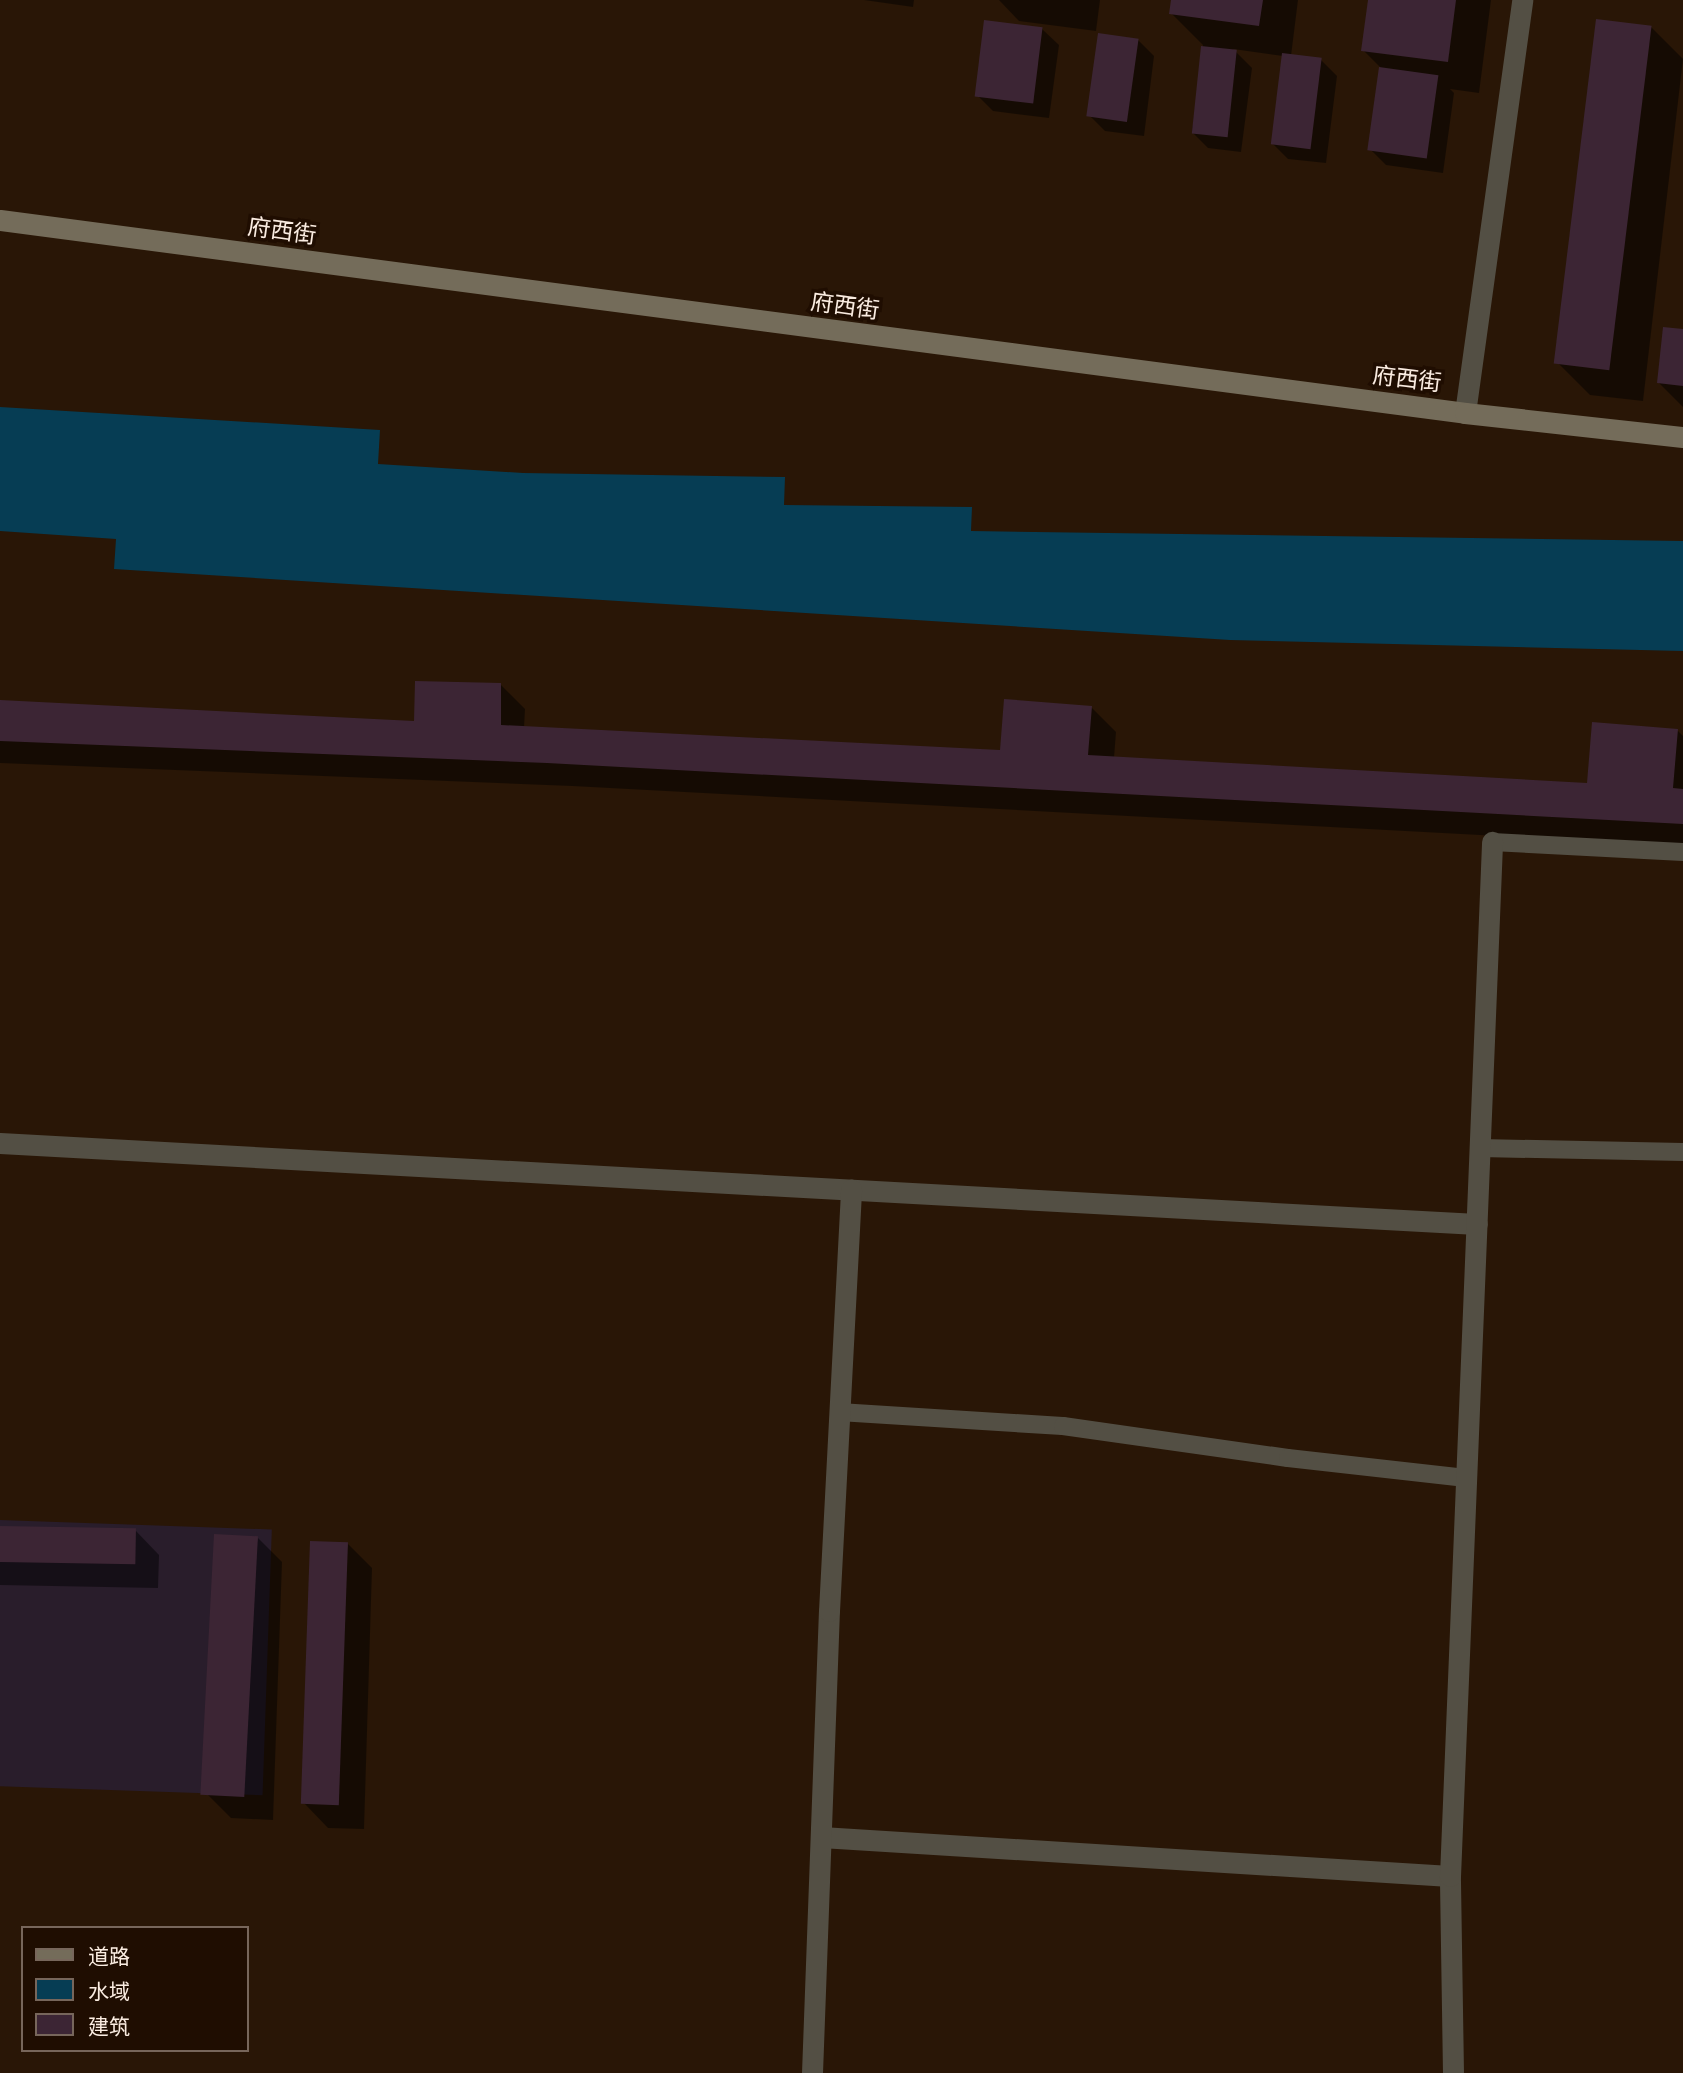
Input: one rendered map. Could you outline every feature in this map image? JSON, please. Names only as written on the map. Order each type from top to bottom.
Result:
[{"type":"street","points":[[1465,413],[1522,0]]},
{"type":"street","name":"府西街","points":[[0,220],[1465,413],[1683,437]]},
{"type":"street","points":[[1453,2073],[1450,1876],[1492,842]]},
{"type":"street","points":[[0,1143],[1477,1224]]},
{"type":"street","points":[[812,2073],[850,1190]]},
{"type":"street","points":[[821,1838],[1450,1876]]},
{"type":"lane","points":[[1492,842],[1683,852]]},
{"type":"lane","points":[[1480,1148],[1683,1152]]},
{"type":"lane","points":[[839,1412],[1063,1426],[1288,1458],[1466,1478]]},
{"type":"shaded area","points":[[0,1520],[272,1529],[263,1795],[0,1786]]},
{"type":"water","points":[[0,407],[380,430],[378,464],[523,473],[785,477],[784,505],[972,507],[971,531],[1683,541],[1683,651],[1230,640],[114,569],[116,539],[0,531]]},
{"type":"building","points":[[1171,0],[1263,0],[1259,26],[1169,14]]},
{"type":"building","points":[[1368,0],[1456,0],[1448,62],[1361,51]]},
{"type":"building","points":[[1596,19],[1652,26],[1609,370],[1554,363]]},
{"type":"building","points":[[984,20],[1043,27],[1033,104],[975,96]]},
{"type":"building","points":[[1098,33],[1139,39],[1127,122],[1086,116]]},
{"type":"building","points":[[1201,46],[1237,50],[1228,137],[1192,134]]},
{"type":"building","points":[[1282,53],[1322,58],[1310,149],[1271,144]]},
{"type":"building","points":[[1379,67],[1438,75],[1427,159],[1367,150]]},
{"type":"building","points":[[1663,327],[1683,329],[1683,386],[1657,383]]},
{"type":"building","points":[[415,681],[501,683],[501,725],[1000,750],[1004,699],[1092,706],[1088,755],[1587,783],[1592,722],[1678,729],[1673,788],[1683,789],[1683,824],[547,763],[0,741],[0,700],[414,721]]},
{"type":"building","points":[[0,1526],[136,1528],[135,1564],[0,1562]]},
{"type":"building","points":[[214,1534],[258,1536],[244,1797],[200,1795]]},
{"type":"building","points":[[310,1541],[348,1542],[339,1805],[301,1804]]}]
